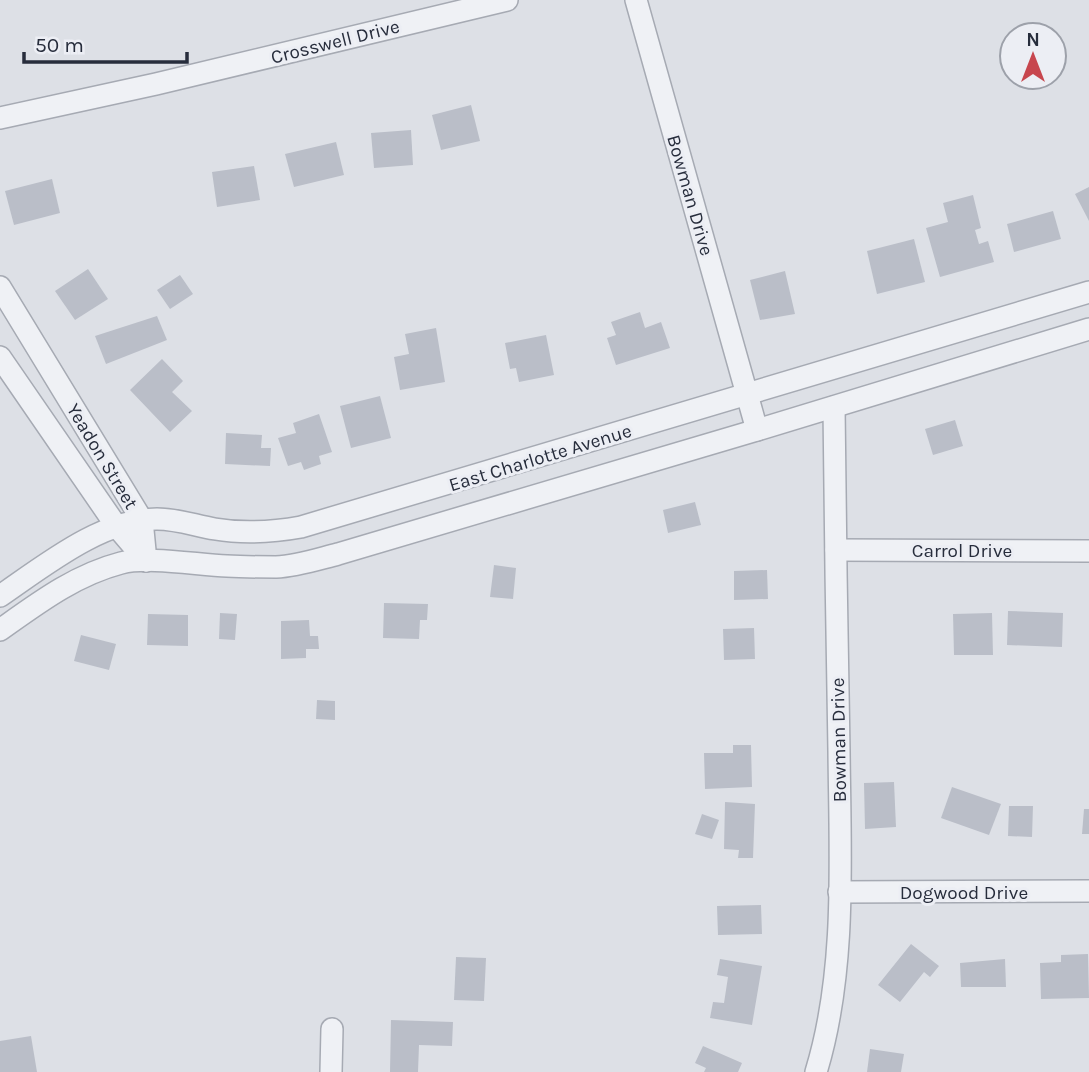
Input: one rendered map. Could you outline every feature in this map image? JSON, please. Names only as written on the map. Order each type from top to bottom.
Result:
[{"type":"street","name":"Crosswell Drive","points":[[0,118],[156,84],[507,0]]},
{"type":"street","name":"Bowman Drive","points":[[636,0],[757,430]]},
{"type":"street","name":"Yeadon Street","points":[[0,287],[142,520],[146,561]]},
{"type":"street","name":"East Charlotte Avenue","points":[[0,596],[64,552],[97,535],[142,520],[177,520],[234,531],[278,531],[301,527],[1089,292]]},
{"type":"street","name":"East Charlotte Avenue","points":[[0,630],[83,576],[123,562],[277,567],[307,562],[1089,329]]},
{"type":"street","name":"Yeadon Street","points":[[0,357],[117,527],[146,561]]},
{"type":"street","name":"Bowman Drive","points":[[816,1072],[829,1020],[836,962],[839,892],[834,407]]},
{"type":"street","name":"Carrol Drive","points":[[836,550],[1089,551]]},
{"type":"street","name":"Dogwood Drive","points":[[839,892],[1089,891]]},
{"type":"street","points":[[331,1072],[332,1030]]},
{"type":"building","points":[[471,105],[480,141],[441,150],[432,115]]},
{"type":"building","points":[[411,130],[413,165],[374,168],[371,133]]},
{"type":"building","points":[[336,142],[344,175],[294,187],[285,154]]},
{"type":"building","points":[[254,166],[260,200],[217,207],[212,172]]},
{"type":"building","points":[[52,179],[60,213],[14,225],[5,191]]},
{"type":"building","points":[[1089,187],[1089,221],[1075,194]]},
{"type":"building","points":[[973,195],[981,228],[975,230],[979,244],[988,241],[994,262],[940,277],[926,228],[948,222],[943,203]]},
{"type":"building","points":[[1053,211],[1061,239],[1014,252],[1007,224]]},
{"type":"building","points":[[914,239],[925,282],[877,294],[867,251]]},
{"type":"building","points":[[88,269],[108,299],[75,320],[55,291]]},
{"type":"building","points":[[785,271],[795,314],[760,320],[750,280]]},
{"type":"building","points":[[180,275],[193,294],[170,309],[157,290]]},
{"type":"building","points":[[640,312],[645,328],[661,322],[670,348],[616,365],[607,338],[616,335],[611,322]]},
{"type":"building","points":[[157,316],[167,340],[106,364],[95,336]]},
{"type":"building","points":[[436,328],[445,382],[400,390],[394,357],[409,354],[405,334]]},
{"type":"building","points":[[546,335],[554,375],[519,382],[516,368],[510,369],[505,343]]},
{"type":"building","points":[[162,359],[183,381],[172,392],[192,411],[170,432],[130,390]]},
{"type":"building","points":[[380,396],[391,438],[351,448],[340,406]]},
{"type":"building","points":[[319,414],[332,452],[319,456],[321,464],[304,470],[301,462],[288,466],[278,438],[296,433],[293,423]]},
{"type":"building","points":[[955,420],[963,446],[933,455],[925,429]]},
{"type":"building","points":[[226,433],[262,435],[261,448],[271,448],[270,466],[225,464]]},
{"type":"building","points":[[695,502],[701,525],[668,533],[663,510]]},
{"type":"building","points":[[494,565],[516,568],[513,599],[490,597]]},
{"type":"building","points":[[767,570],[768,599],[734,600],[734,571]]},
{"type":"building","points":[[384,603],[428,604],[427,620],[420,620],[419,639],[383,638]]},
{"type":"building","points":[[1008,611],[1063,613],[1062,647],[1007,645]]},
{"type":"building","points":[[220,613],[237,614],[235,640],[219,639]]},
{"type":"building","points":[[992,613],[993,655],[954,655],[953,614]]},
{"type":"building","points":[[148,614],[188,615],[188,646],[147,645]]},
{"type":"building","points":[[309,620],[310,636],[318,636],[319,649],[306,649],[306,658],[281,659],[281,621]]},
{"type":"building","points":[[754,628],[755,659],[724,660],[723,629]]},
{"type":"building","points":[[81,635],[116,644],[109,670],[74,661]]},
{"type":"building","points":[[317,700],[335,701],[335,720],[316,719]]},
{"type":"building","points":[[733,745],[751,745],[752,787],[705,789],[704,753],[733,753]]},
{"type":"building","points":[[894,782],[896,827],[865,829],[864,783]]},
{"type":"building","points":[[952,787],[1001,804],[989,835],[941,818]]},
{"type":"building","points":[[725,802],[755,804],[753,858],[738,858],[739,850],[724,849]]},
{"type":"building","points":[[1009,806],[1033,806],[1032,837],[1008,836]]},
{"type":"building","points":[[1084,809],[1089,809],[1089,834],[1082,834]]},
{"type":"building","points":[[702,814],[719,820],[712,839],[695,834]]},
{"type":"building","points":[[761,905],[762,934],[718,935],[717,906]]},
{"type":"building","points":[[911,944],[939,966],[930,977],[924,972],[900,1002],[878,985]]},
{"type":"building","points":[[1088,954],[1089,998],[1041,999],[1040,963],[1061,962],[1061,955]]},
{"type":"building","points":[[456,957],[486,958],[484,1001],[454,1000]]},
{"type":"building","points":[[720,959],[762,966],[752,1025],[710,1018],[713,1002],[724,1003],[728,977],[717,975]]},
{"type":"building","points":[[1005,959],[1006,987],[961,987],[960,963]]},
{"type":"building","points":[[391,1020],[453,1022],[452,1046],[419,1045],[418,1072],[390,1072]]},
{"type":"building","points":[[31,1036],[37,1072],[0,1072],[0,1041]]},
{"type":"building","points":[[703,1046],[742,1063],[738,1072],[704,1072],[706,1068],[695,1063]]},
{"type":"building","points":[[870,1049],[904,1054],[901,1072],[867,1072]]}]
